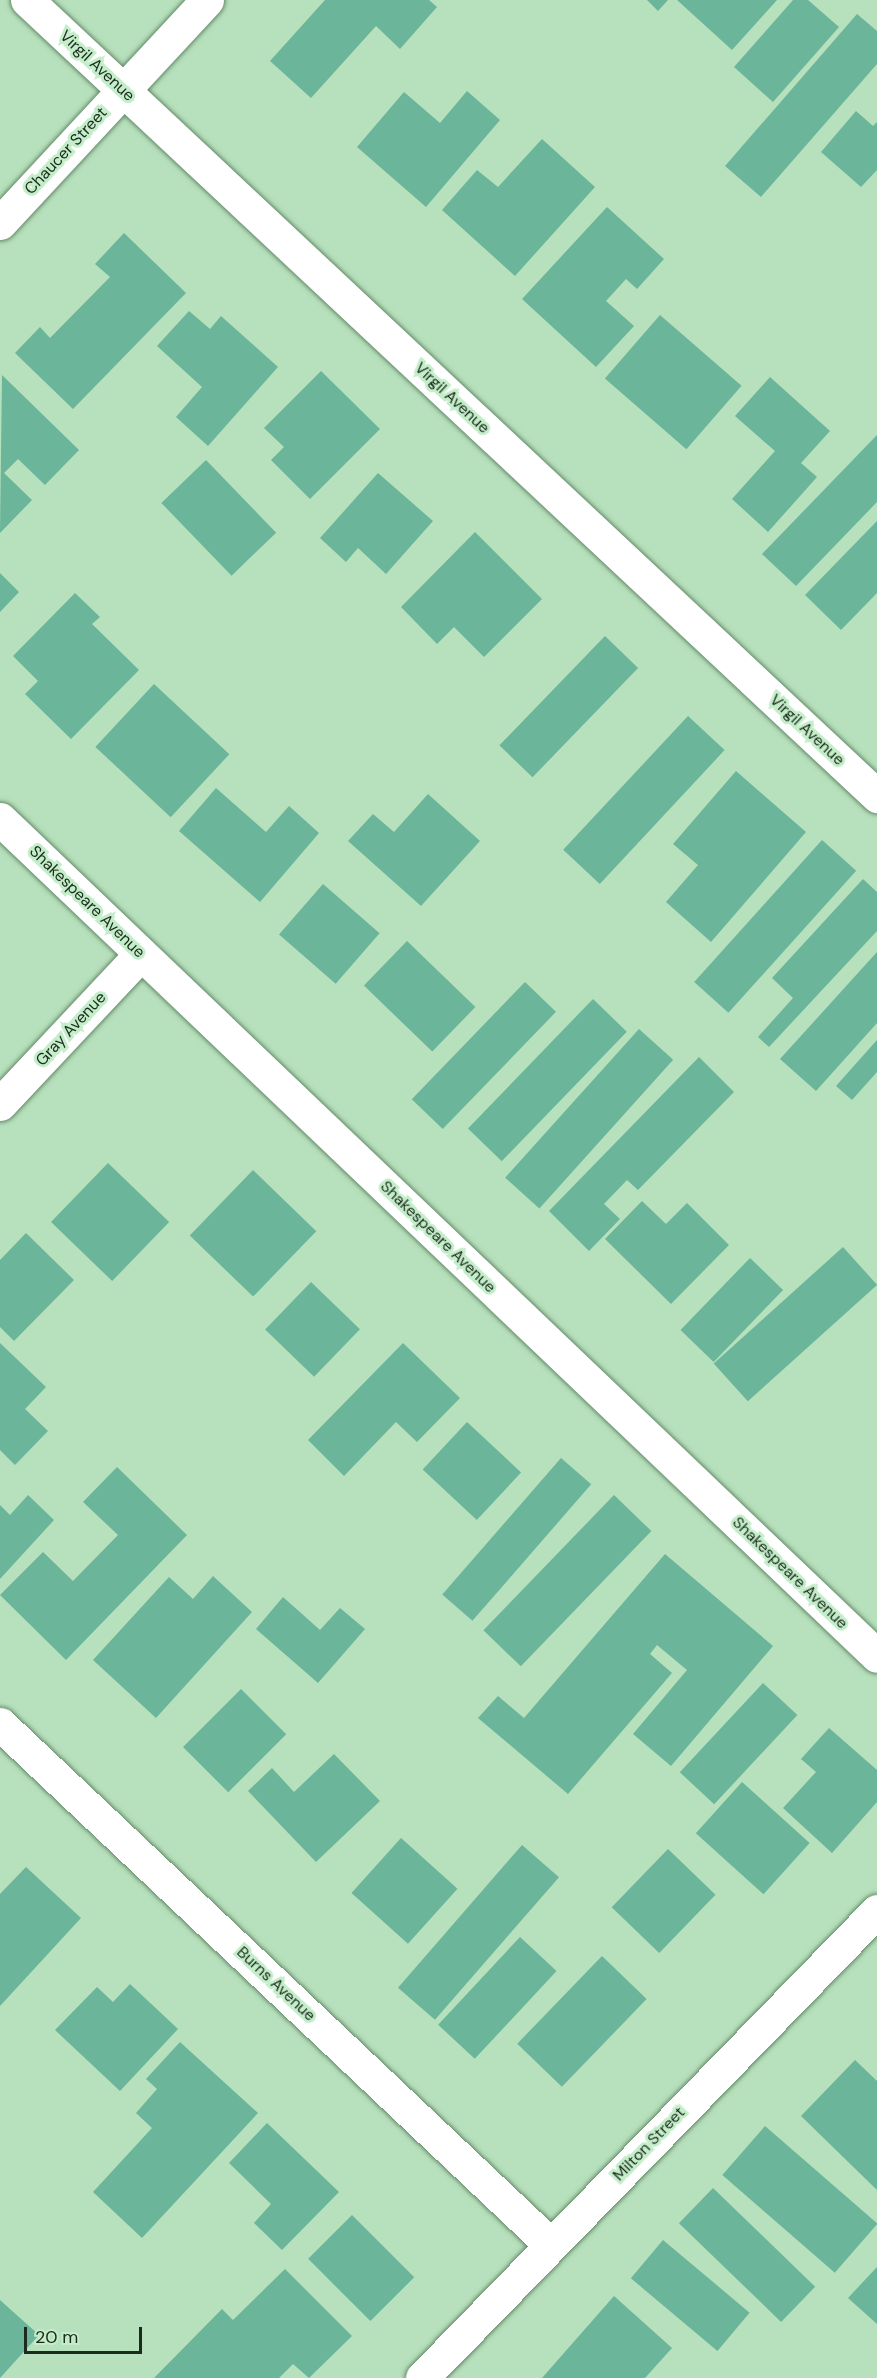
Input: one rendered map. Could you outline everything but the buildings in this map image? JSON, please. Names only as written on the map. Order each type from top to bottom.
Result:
[{"type":"street","name":"Virgil Avenue","points":[[27,0],[877,796]]},
{"type":"street","name":"Chaucer Street","points":[[0,223],[207,0]]},
{"type":"street","name":"Shakespeare Avenue","points":[[0,819],[877,1656]]},
{"type":"street","name":"Gray Avenue","points":[[0,1104],[141,954]]},
{"type":"street","name":"Burns Avenue","points":[[0,1724],[551,2245]]},
{"type":"street","name":"Milton Street","points":[[422,2378],[877,1911]]}]
